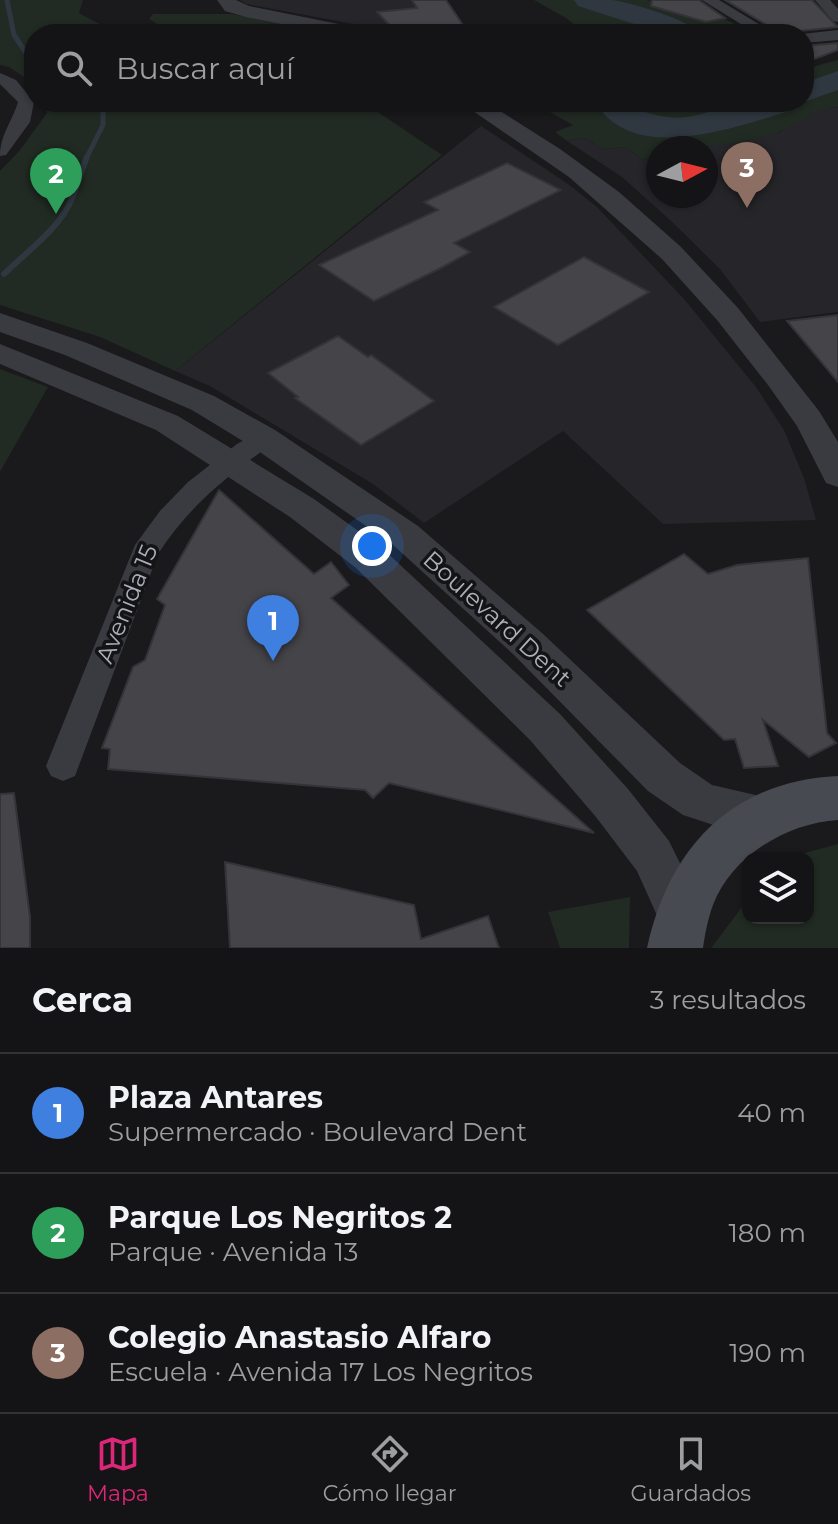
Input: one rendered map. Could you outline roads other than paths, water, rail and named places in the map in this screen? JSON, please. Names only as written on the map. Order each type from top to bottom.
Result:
[{"type":"main road","points":[[678,931],[702,872],[731,840],[769,816],[835,797]]},
{"type":"street","points":[[226,0],[232,7],[246,11],[311,24]]},
{"type":"street","points":[[709,0],[751,24]]},
{"type":"street","points":[[822,0],[838,18]]},
{"type":"street","points":[[814,37],[838,35]]},
{"type":"street","points":[[0,78],[10,83],[24,99]]},
{"type":"street","points":[[0,151],[21,122],[24,109]]},
{"type":"street","points":[[486,112],[577,172],[666,250],[740,328],[805,413],[838,475]]},
{"type":"street","name":"Boulevard Dent","points":[[0,322],[231,460],[369,558],[545,727],[567,752],[653,856],[678,931]]},
{"type":"street","name":"Boulevard Dent","points":[[0,353],[62,360],[203,403],[263,438],[405,535],[528,644],[664,777],[699,801],[735,812],[769,816]]},
{"type":"street","name":"Avenida 15","points":[[63,766],[145,552],[182,502],[231,460],[263,438]]},
{"type":"street","points":[[567,752],[608,724]]},
{"type":"waterway","points":[[7,0],[14,35],[24,50]]},
{"type":"waterway","points":[[587,0],[663,24]]},
{"type":"waterway","points":[[814,89],[838,80]]},
{"type":"waterway","points":[[87,157],[103,125],[103,112]]},
{"type":"waterway","points":[[616,112],[656,128],[689,129],[750,112]]},
{"type":"waterway","points":[[4,274],[60,219],[72,198],[87,157]]},
{"type":"place","name":"Colegio Anastasio Alfaro","points":[[747,208]]},
{"type":"place","name":"Parque Los Negritos 2","points":[[56,214]]},
{"type":"place","name":"Plaza Antares","points":[[273,661]]}]
